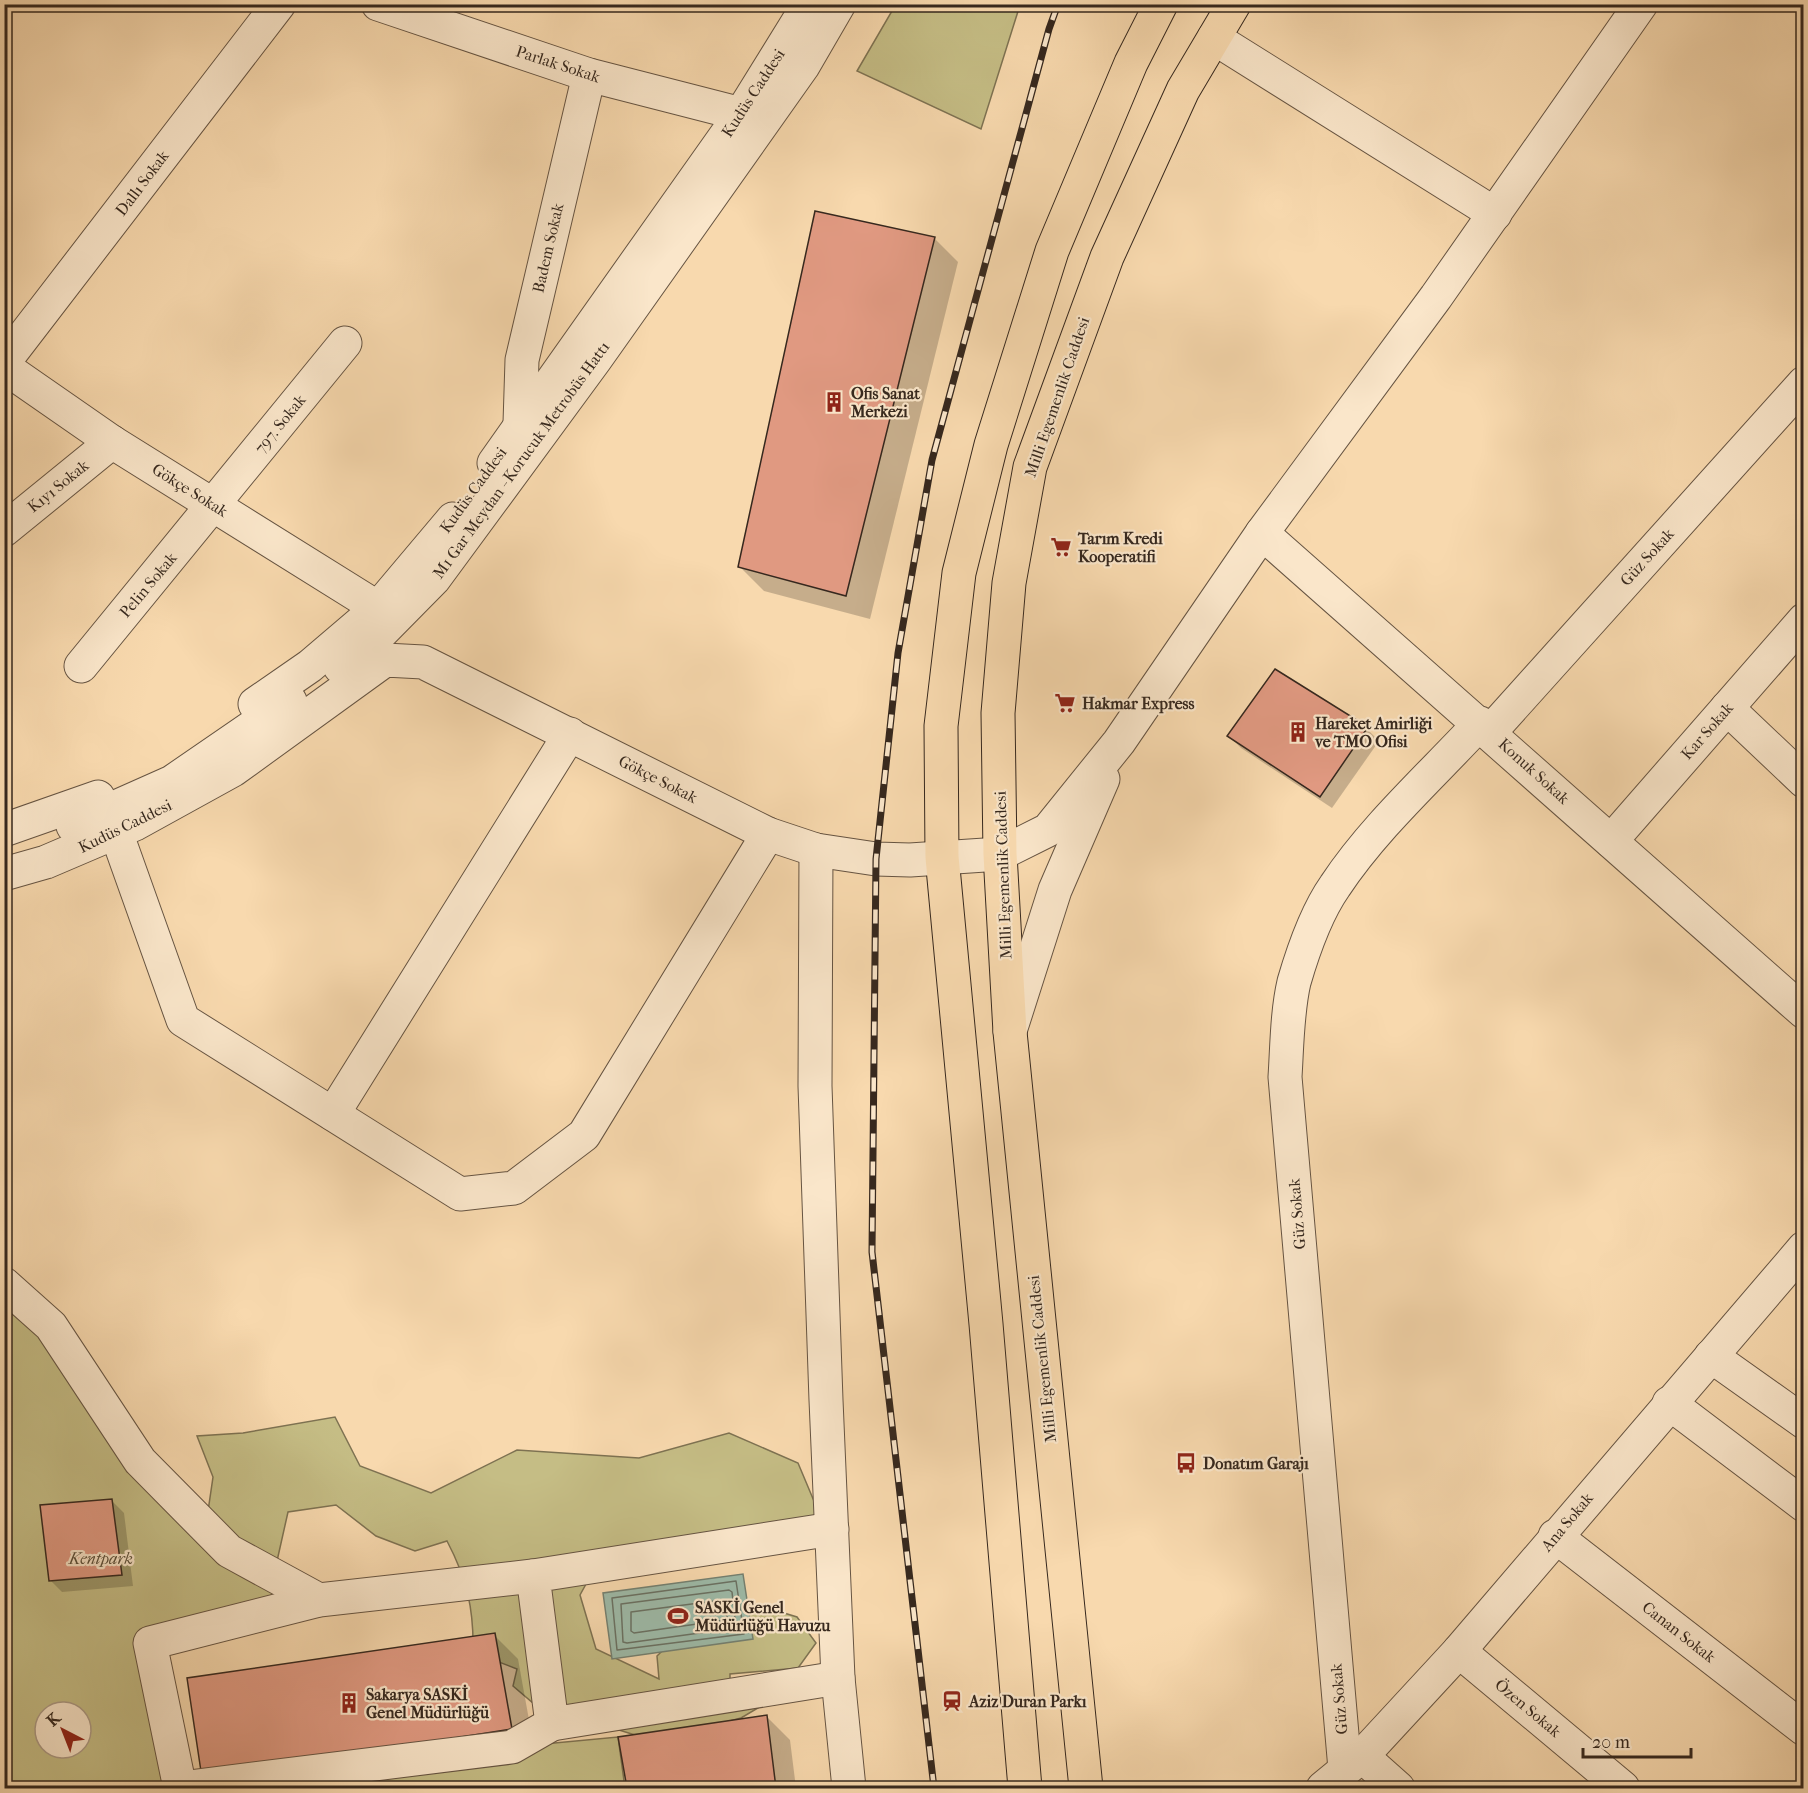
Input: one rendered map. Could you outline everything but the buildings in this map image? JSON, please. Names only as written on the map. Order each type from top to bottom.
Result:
[{"type":"main road","points":[[1025,1788],[986,1324],[942,857],[941,726],[959,573],[991,445],[1052,251],[1131,63],[1161,4]]},
{"type":"main road","name":"Milli Egemenlik Caddesi","points":[[1086,1788],[1010,1032],[1000,854],[998,713],[1009,583],[1030,467],[1107,257],[1183,90],[1234,4]]},
{"type":"street","name":"Dallı Sokak","points":[[4,362],[279,4]]},
{"type":"street","name":"Parlak Sokak","points":[[378,4],[452,15],[589,75],[741,114]]},
{"type":"street","name":"Kudüs Caddesi","points":[[4,830],[116,791],[225,725],[310,666],[378,608],[468,502],[520,423],[741,114],[808,4]]},
{"type":"street","name":"M1 Gar Meydan - Korucuk Metrobüs Hattı","points":[[4,854],[19,851],[172,782],[360,654],[434,579],[595,360],[796,76],[839,4]]},
{"type":"street","points":[[1000,854],[1048,830],[1119,742],[1263,533],[1495,214],[1641,4]]},
{"type":"street","points":[[1214,38],[1495,214]]},
{"type":"street","name":"Badem Sokak","points":[[520,423],[522,360],[589,75]]},
{"type":"street","name":"797. Sokak","points":[[214,505],[345,343]]},
{"type":"street","name":"Gökçe Sokak","points":[[4,367],[112,442],[378,608]]},
{"type":"street","name":"Güz Sokak","points":[[1343,1771],[1286,1089],[1288,1030],[1294,983],[1311,935],[1333,888],[1356,857],[1485,728],[1803,383]]},
{"type":"street","name":"Kıyı Sokak","points":[[4,530],[112,442]]},
{"type":"street","name":"Pelin Sokak","points":[[81,666],[214,505]]},
{"type":"street","name":"Konuk Sokak","points":[[1263,533],[1803,1012]]},
{"type":"street","name":"Kar Sokak","points":[[1611,841],[1803,620]]},
{"type":"street","name":"Kudüs Caddesi","points":[[4,874],[46,862],[116,832],[233,770],[385,660]]},
{"type":"street","name":"Gökçe Sokak","points":[[385,660],[423,662],[768,834],[816,850],[876,859],[1000,854]]},
{"type":"street","points":[[1727,708],[1803,780]]},
{"type":"street","points":[[333,1114],[570,734]]},
{"type":"street","points":[[1010,1032],[1055,890],[1119,742]]},
{"type":"street","points":[[116,832],[183,1020],[459,1194],[514,1188],[584,1135],[768,834]]},
{"type":"street","points":[[816,850],[815,1086],[838,1678],[849,1788]]},
{"type":"street","name":"Ana Sokak","points":[[1343,1771],[1459,1651],[1803,1248]]},
{"type":"street","points":[[4,1284],[51,1326],[140,1461],[229,1551],[319,1600]]},
{"type":"street","points":[[1711,1356],[1803,1422]]},
{"type":"street","points":[[1669,1403],[1803,1505]]},
{"type":"street","points":[[832,1529],[533,1576],[319,1600],[150,1643],[181,1788],[512,1747],[552,1724],[838,1678]]},
{"type":"street","name":"Canan Sokak","points":[[1555,1536],[1803,1729]]},
{"type":"street","points":[[533,1576],[552,1724]]},
{"type":"street","name":"Özen Sokak","points":[[1459,1651],[1623,1788]]},
{"type":"street","points":[[1343,1771],[1398,1788]]},
{"type":"green space","points":[[896,4],[1020,5],[981,129],[857,71]]},
{"type":"green space","name":"Kentpark","points":[[4,1284],[207,1518],[213,1477],[197,1436],[243,1433],[335,1417],[360,1466],[431,1493],[517,1450],[639,1458],[729,1433],[798,1463],[819,1513],[768,1552],[602,1555],[580,1595],[596,1649],[659,1679],[657,1656],[693,1621],[755,1604],[797,1617],[816,1643],[798,1668],[730,1674],[730,1683],[763,1705],[741,1718],[654,1741],[533,1703],[513,1686],[517,1669],[473,1652],[468,1595],[460,1568],[447,1541],[415,1551],[376,1536],[336,1505],[288,1512],[277,1561],[319,1600],[150,1643],[180,1788],[5,1788]]},
{"type":"green space","points":[[618,1737],[625,1788],[181,1788],[512,1747]]},
{"type":"water","name":"SASKİ Genel Müdürlüğü Havuzu","points":[[743,1574],[753,1639],[612,1659],[603,1593]]},
{"type":"railway","points":[[934,1788],[872,1252],[876,859],[898,653],[932,460],[1049,29],[1058,4]]},
{"type":"place","name":"Ofis Sanat Merkezi","points":[[834,402]]},
{"type":"place","name":"Tarım Kredi Kooperatifi","points":[[1061,547]]},
{"type":"place","name":"Hakmar Express","points":[[1065,703]]},
{"type":"place","name":"Hareket Amirliği ve TMO Ofisi","points":[[1298,732]]},
{"type":"place","name":"Donatım Garajı","points":[[1186,1463]]},
{"type":"place","name":"SASKİ Genel Müdürlüğü Havuzu","points":[[678,1616]]},
{"type":"place","name":"Aziz Duran Parkı","points":[[952,1701]]},
{"type":"place","name":"Sakarya SASKİ Genel Müdürlüğü","points":[[349,1703]]}]
